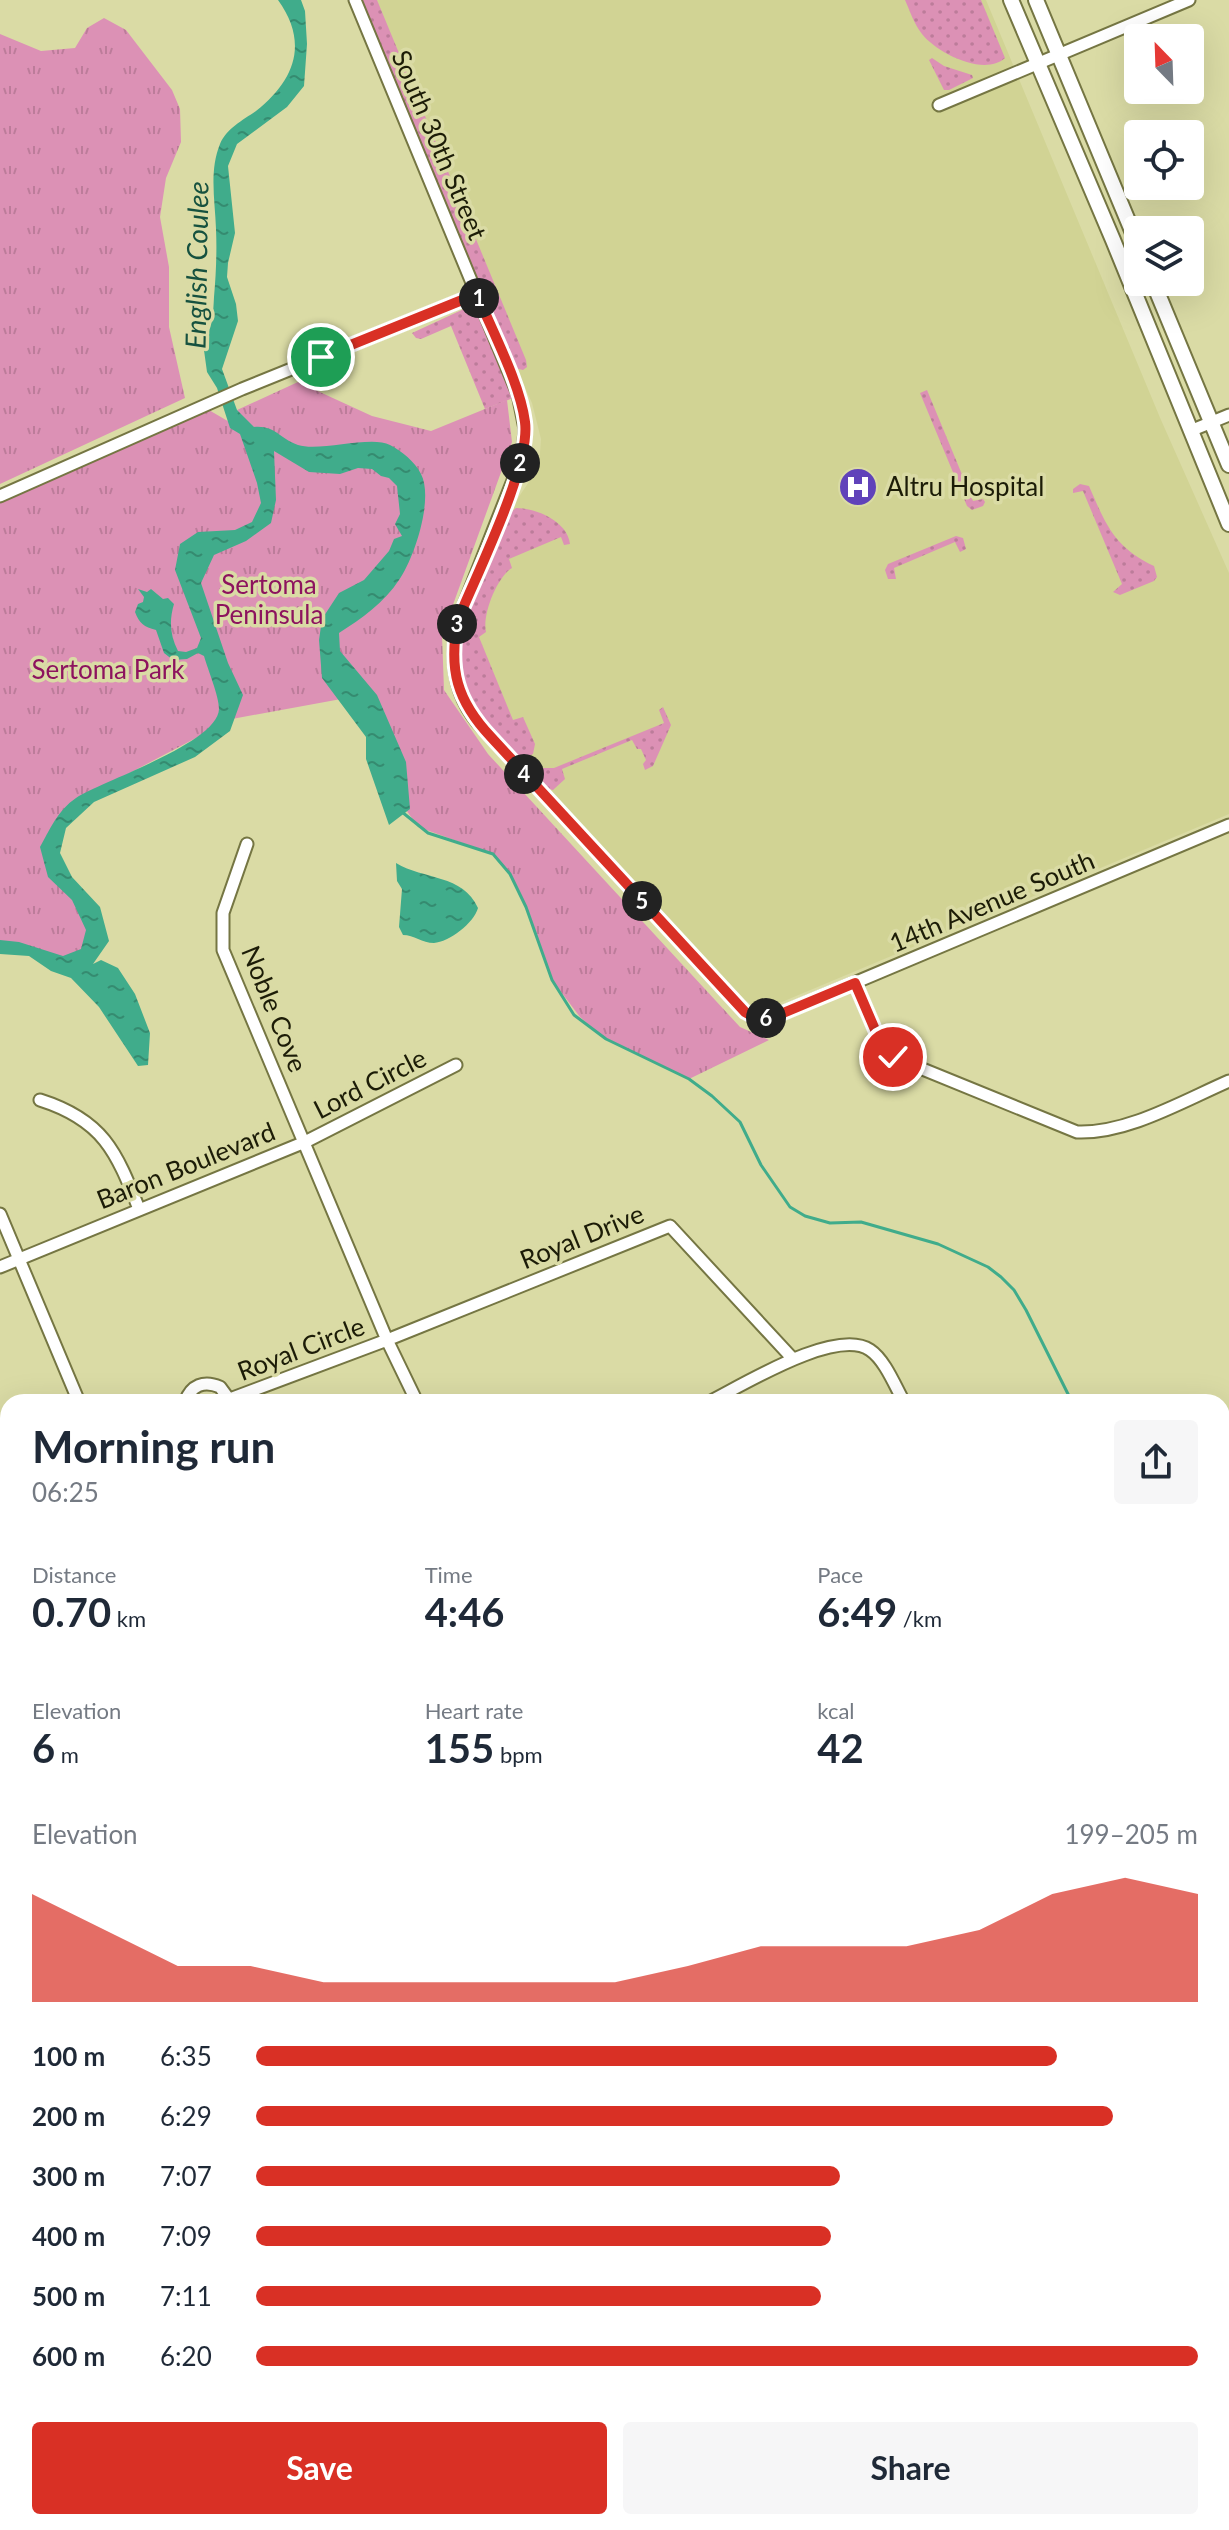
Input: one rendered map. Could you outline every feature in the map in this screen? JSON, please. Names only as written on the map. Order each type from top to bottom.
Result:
[{"type":"main road","points":[[1011,0],[1229,524]]},
{"type":"main road","points":[[1036,0],[1126,216]]},
{"type":"main road","points":[[1159,296],[1229,465]]},
{"type":"street","name":"South 30th Street","points":[[355,0],[518,394],[525,420],[523,455],[458,620],[454,638],[454,666],[462,699],[478,723],[745,1012],[756,1018],[771,1018]]},
{"type":"street","points":[[939,105],[1189,0]]},
{"type":"street","points":[[0,496],[208,403],[477,294]]},
{"type":"street","points":[[1190,431],[1229,415]]},
{"type":"street","name":"14th Avenue South","points":[[771,1018],[1229,825]]},
{"type":"street","name":"Noble Cove","points":[[247,844],[223,913],[223,950],[305,1142]]},
{"type":"street","points":[[855,983],[879,1039],[893,1057],[1077,1132],[1098,1133],[1119,1128],[1229,1081]]},
{"type":"street","name":"Lord Circle","points":[[305,1142],[456,1065]]},
{"type":"street","points":[[40,1100],[68,1108],[100,1131],[124,1171],[139,1209]]},
{"type":"street","name":"Baron Boulevard","points":[[0,1267],[305,1142],[387,1340],[413,1394]]},
{"type":"street","points":[[0,1214],[76,1394]]},
{"type":"street","name":"Royal Drive","points":[[387,1340],[670,1226],[793,1359]]},
{"type":"street","name":"Royal Circle","points":[[249,1394],[387,1340]]},
{"type":"street","points":[[725,1394],[793,1359],[834,1344],[859,1345],[872,1351],[899,1394]]},
{"type":"street","name":"Royal Circle","points":[[189,1394],[205,1383],[220,1387],[226,1394]]},
{"type":"shaded area","name":"Altru Hospital","points":[[349,0],[986,0],[1161,420],[1229,573],[1229,814],[770,1007],[755,1007],[745,1000],[493,730],[468,694],[460,657],[468,612],[512,507],[539,467],[541,439],[532,403]]},
{"type":"green space","points":[[359,0],[377,0],[526,360],[527,367],[523,370],[515,368],[511,362]]},
{"type":"green space","points":[[905,0],[981,0],[1005,58],[985,65],[949,55],[922,34]]},
{"type":"green space","points":[[104,18],[126,30],[172,90],[180,109],[181,142],[166,178],[160,217],[169,267],[169,327],[185,398],[0,484],[0,34],[41,51],[75,48],[87,28]]},
{"type":"green space","points":[[932,58],[973,78],[944,90],[929,60]]},
{"type":"green space","points":[[466,308],[476,311],[513,398],[485,409],[451,326],[421,339],[412,333]]},
{"type":"green space","points":[[298,382],[372,416],[431,431],[507,400],[512,442],[442,635],[444,690],[488,754],[740,1027],[769,1040],[689,1079],[600,1035],[580,1017],[552,980],[526,907],[510,874],[493,854],[418,827],[381,774],[363,695],[232,719],[88,795],[50,847],[101,936],[81,966],[22,949],[0,951],[0,496],[202,406],[250,434],[237,410]]},
{"type":"green space","points":[[927,390],[973,501],[983,499],[983,506],[972,510],[967,506],[920,393]]},
{"type":"green space","points":[[1080,484],[1089,486],[1106,523],[1120,543],[1154,566],[1157,577],[1154,581],[1120,595],[1113,592],[1122,584],[1083,491],[1073,493],[1073,489]]},
{"type":"green space","points":[[516,508],[533,511],[558,523],[570,544],[564,545],[561,537],[509,559],[512,568],[496,588],[486,616],[486,632],[479,637],[513,720],[523,717],[535,744],[533,754],[521,759],[489,726],[473,704],[464,680],[461,656],[469,607],[510,513]]},
{"type":"green space","points":[[956,536],[963,538],[966,549],[960,552],[955,542],[894,568],[896,579],[888,579],[885,570],[888,564]]},
{"type":"green space","points":[[663,707],[671,725],[653,766],[645,770],[643,764],[646,760],[632,740],[562,769],[565,779],[553,790],[541,781],[538,770],[541,768],[554,768],[664,723],[659,710]]},
{"type":"water","points":[[278,0],[301,0],[305,11],[307,44],[304,86],[287,107],[237,144],[228,166],[235,233],[227,277],[238,321],[222,369],[237,410],[254,427],[267,428],[307,447],[381,442],[404,454],[421,474],[424,513],[405,570],[380,603],[339,633],[340,651],[377,695],[406,762],[410,809],[389,825],[366,759],[366,737],[322,678],[319,640],[322,619],[339,593],[364,580],[389,551],[394,539],[402,536],[395,524],[400,514],[397,486],[372,469],[358,468],[340,474],[309,472],[274,451],[276,500],[271,523],[246,541],[214,555],[201,583],[228,663],[243,695],[230,731],[195,757],[94,802],[66,828],[60,853],[72,877],[100,907],[109,941],[93,964],[101,960],[118,968],[135,994],[150,1033],[148,1065],[138,1066],[99,1007],[71,978],[51,971],[29,956],[0,954],[0,940],[19,942],[63,956],[81,949],[86,930],[72,900],[48,877],[40,847],[51,827],[64,808],[76,798],[158,760],[200,735],[214,722],[219,709],[204,656],[198,653],[187,659],[173,660],[164,653],[156,630],[142,624],[135,612],[144,597],[138,589],[147,592],[151,589],[163,599],[168,598],[174,604],[171,628],[178,651],[197,648],[201,638],[175,570],[180,544],[198,532],[235,530],[252,522],[261,503],[240,434],[230,428],[217,388],[207,372],[203,343],[211,327],[213,310],[216,271],[214,175],[220,144],[235,125],[256,111],[280,87],[293,60],[293,31]]},
{"type":"water","points":[[396,863],[463,889],[478,908],[472,920],[440,942],[430,943],[403,935],[399,927],[402,889],[397,881]]},
{"type":"waterway","points":[[402,812],[428,833],[493,854],[510,874],[526,907],[552,980],[574,1015],[606,1039],[689,1079],[712,1096],[740,1122],[761,1165],[790,1207],[805,1216],[830,1223],[861,1222],[938,1244],[988,1267],[1001,1277],[1014,1290],[1026,1310],[1068,1394]]},
{"type":"place","name":"Altru Hospital","points":[[858,487]]},
{"type":"route","points":[[321,357],[477,294],[518,394],[525,420],[525,437],[523,455],[458,620],[454,638],[454,666],[466,707],[745,1012],[756,1018],[771,1018],[855,983],[879,1039],[893,1057]]},
{"type":"water label","name":"English Coulee","points":[[197,265]]},
{"type":"park label","name":"Sertoma Peninsula","points":[[269,600]]},
{"type":"park label","name":"Sertoma Park","points":[[108,670]]}]
